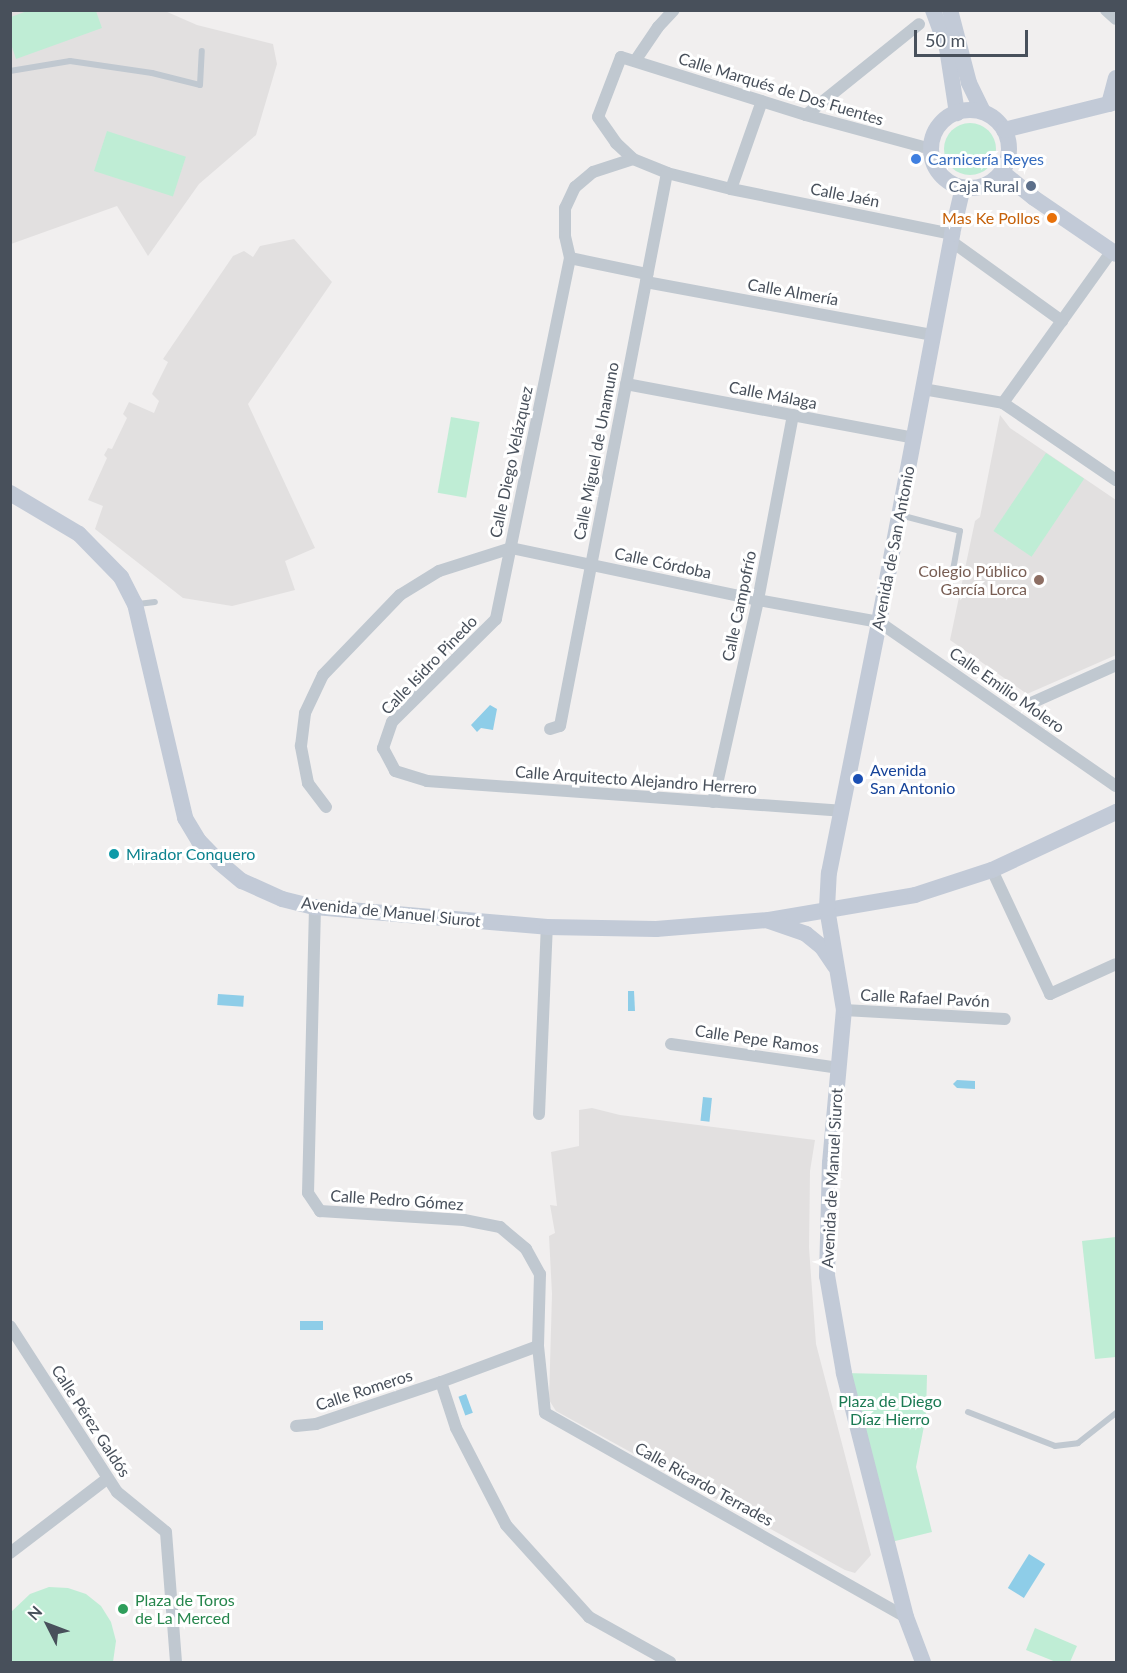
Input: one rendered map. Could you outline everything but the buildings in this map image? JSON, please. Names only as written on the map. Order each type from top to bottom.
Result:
[{"type":"main road","points":[[933,10],[947,48],[957,113]]},
{"type":"main road","points":[[950,10],[969,83],[983,112]]},
{"type":"main road","points":[[1004,130],[1113,103],[1116,78]]},
{"type":"main road","points":[[970,110],[983,112],[995,119],[1004,130],[1009,152],[1002,172],[984,185],[963,188],[951,183],[940,174],[934,163],[931,149],[938,127],[957,113],[970,110]]},
{"type":"main road","points":[[1002,172],[1034,198],[1114,252]]},
{"type":"main road","name":"Avenida de San Antonio","points":[[827,908],[829,873],[879,622],[951,237],[963,188]]},
{"type":"main road","name":"Avenida de Manuel Siurot","points":[[10,493],[79,534],[121,577],[135,604],[185,818],[199,841],[242,881],[273,896],[315,907],[547,927],[656,929],[769,920],[827,908],[844,1010],[827,1215],[827,1276],[839,1351],[906,1617],[923,1662]]},
{"type":"main road","points":[[827,908],[915,895],[992,870],[1116,812]]},
{"type":"main road","name":"Avenida de Manuel Siurot","points":[[769,920],[806,934],[822,947],[838,970]]},
{"type":"street","points":[[635,61],[658,27],[674,10]]},
{"type":"street","points":[[1106,10],[1116,19]]},
{"type":"street","points":[[806,115],[919,24]]},
{"type":"street","name":"Calle Marqués de Dos Fuentes","points":[[633,159],[609,136],[598,117],[621,57],[806,115],[931,149]]},
{"type":"street","points":[[731,189],[762,101]]},
{"type":"street","name":"Calle Jaén","points":[[633,159],[667,173],[731,189],[951,237]]},
{"type":"street","name":"Calle Diego Velázquez","points":[[326,807],[308,783],[302,746],[304,713],[323,675],[400,595],[439,572],[511,548],[570,258],[565,236],[565,208],[575,187],[593,172],[633,159]]},
{"type":"street","name":"Calle Miguel de Unamuno","points":[[550,729],[560,726],[667,173]]},
{"type":"street","points":[[951,237],[1062,321]]},
{"type":"street","points":[[1003,404],[1114,252]]},
{"type":"street","name":"Calle Almería","points":[[570,258],[646,278],[933,335]]},
{"type":"street","name":"Calle Málaga","points":[[626,384],[914,438]]},
{"type":"street","points":[[923,388],[1003,404],[1116,480]]},
{"type":"street","name":"Calle Campofrío","points":[[713,802],[758,600],[793,415]]},
{"type":"street","name":"Calle Córdoba","points":[[511,548],[758,600],[879,622]]},
{"type":"street","name":"Calle Isidro Pinedo","points":[[427,781],[395,771],[383,748],[392,722],[496,620],[511,548]]},
{"type":"street","name":"Calle Emilio Molero","points":[[879,622],[1116,786]]},
{"type":"street","points":[[1029,704],[1116,665]]},
{"type":"street","name":"Calle Arquitecto Alejandro Herrero","points":[[427,781],[842,811]]},
{"type":"street","points":[[992,870],[1050,994],[1116,964]]},
{"type":"street","name":"Calle Pedro Gómez","points":[[315,907],[308,1193],[320,1211],[464,1220],[500,1227],[526,1249],[540,1274],[537,1346]]},
{"type":"street","points":[[539,1114],[547,927]]},
{"type":"street","name":"Calle Rafael Pavón","points":[[844,1010],[1005,1019]]},
{"type":"street","name":"Calle Pepe Ramos","points":[[670,1044],[839,1068]]},
{"type":"street","name":"Calle Pérez Galdós","points":[[10,1326],[117,1492],[166,1532],[176,1662]]},
{"type":"street","name":"Calle Romeros","points":[[296,1426],[316,1424],[441,1382],[537,1346]]},
{"type":"street","name":"Calle Ricardo Terrades","points":[[537,1346],[545,1413],[906,1617]]},
{"type":"street","points":[[441,1382],[456,1428],[506,1525],[589,1617],[670,1662]]},
{"type":"street","points":[[10,1553],[108,1478]]},
{"type":"lane","points":[[10,71],[70,61],[152,73],[200,85],[202,51]]},
{"type":"lane","points":[[899,515],[960,531],[949,593]]},
{"type":"lane","points":[[135,604],[155,602]]},
{"type":"lane","points":[[968,1412],[1055,1446],[1078,1443],[1116,1413]]},
{"type":"shaded area","points":[[10,11],[165,11],[197,25],[273,44],[277,64],[256,135],[199,184],[148,256],[117,206],[11,244]]},
{"type":"shaded area","points":[[294,239],[332,282],[248,404],[315,548],[285,561],[295,590],[232,606],[183,598],[95,529],[103,506],[88,500],[107,458],[104,455],[108,448],[112,449],[127,418],[123,414],[129,402],[154,413],[159,401],[152,394],[168,362],[163,359],[233,256],[244,251],[253,257],[260,246]]},
{"type":"shaded area","name":"Colegio Público García Lorca","points":[[1000,415],[1010,428],[1116,500],[1116,655],[1027,694],[950,640],[975,521],[980,517]]},
{"type":"shaded area","points":[[592,1108],[620,1115],[815,1140],[810,1171],[809,1248],[816,1344],[871,1555],[855,1573],[845,1570],[556,1411],[549,1400],[552,1294],[549,1236],[555,1233],[550,1205],[557,1206],[551,1152],[579,1146],[579,1110]]},
{"type":"green space","points":[[27,11],[96,11],[102,28],[16,59],[11,44],[11,17]]},
{"type":"green space","points":[[965,123],[975,123],[989,130],[996,149],[989,168],[975,175],[965,175],[955,171],[948,164],[944,154],[944,144],[948,134],[955,127]]},
{"type":"green space","points":[[107,131],[186,157],[173,197],[94,171]]},
{"type":"green space","points":[[451,417],[480,422],[466,498],[438,493]]},
{"type":"green space","points":[[1046,453],[1084,479],[1032,557],[993,531]]},
{"type":"green space","points":[[1116,1237],[1116,1357],[1095,1359],[1082,1241]]},
{"type":"green space","name":"Plaza de Diego Díaz Hierro","points":[[844,1373],[927,1375],[926,1416],[916,1467],[932,1532],[887,1543]]},
{"type":"green space","points":[[49,1587],[68,1588],[86,1594],[101,1606],[111,1622],[116,1641],[113,1662],[11,1662],[11,1612],[30,1594]]},
{"type":"green space","points":[[1035,1628],[1077,1646],[1070,1662],[1056,1662],[1026,1650]]},
{"type":"water","points":[[490,705],[497,709],[493,730],[481,728],[477,732],[471,725]]},
{"type":"water","points":[[628,991],[634,991],[635,1011],[628,1011]]},
{"type":"water","points":[[218,994],[244,996],[243,1007],[217,1005]]},
{"type":"water","points":[[957,1080],[975,1081],[975,1089],[957,1088],[953,1084]]},
{"type":"water","points":[[703,1097],[712,1098],[709,1122],[700,1121]]},
{"type":"water","points":[[300,1321],[323,1321],[323,1330],[300,1330]]},
{"type":"water","points":[[466,1394],[473,1413],[465,1416],[458,1397]]},
{"type":"water","points":[[1029,1554],[1045,1564],[1024,1598],[1008,1588]]},
{"type":"place","name":"Carnicería Reyes","points":[[916,159]]},
{"type":"place","name":"Caja Rural","points":[[1031,186]]},
{"type":"place","name":"Mas Ke Pollos","points":[[1052,218]]},
{"type":"place","name":"Colegio Público García Lorca","points":[[1039,580]]},
{"type":"place","name":"Avenida San Antonio","points":[[858,779]]},
{"type":"place","name":"Mirador Conquero","points":[[114,854]]},
{"type":"place","name":"Plaza de Toros de La Merced","points":[[123,1609]]}]
